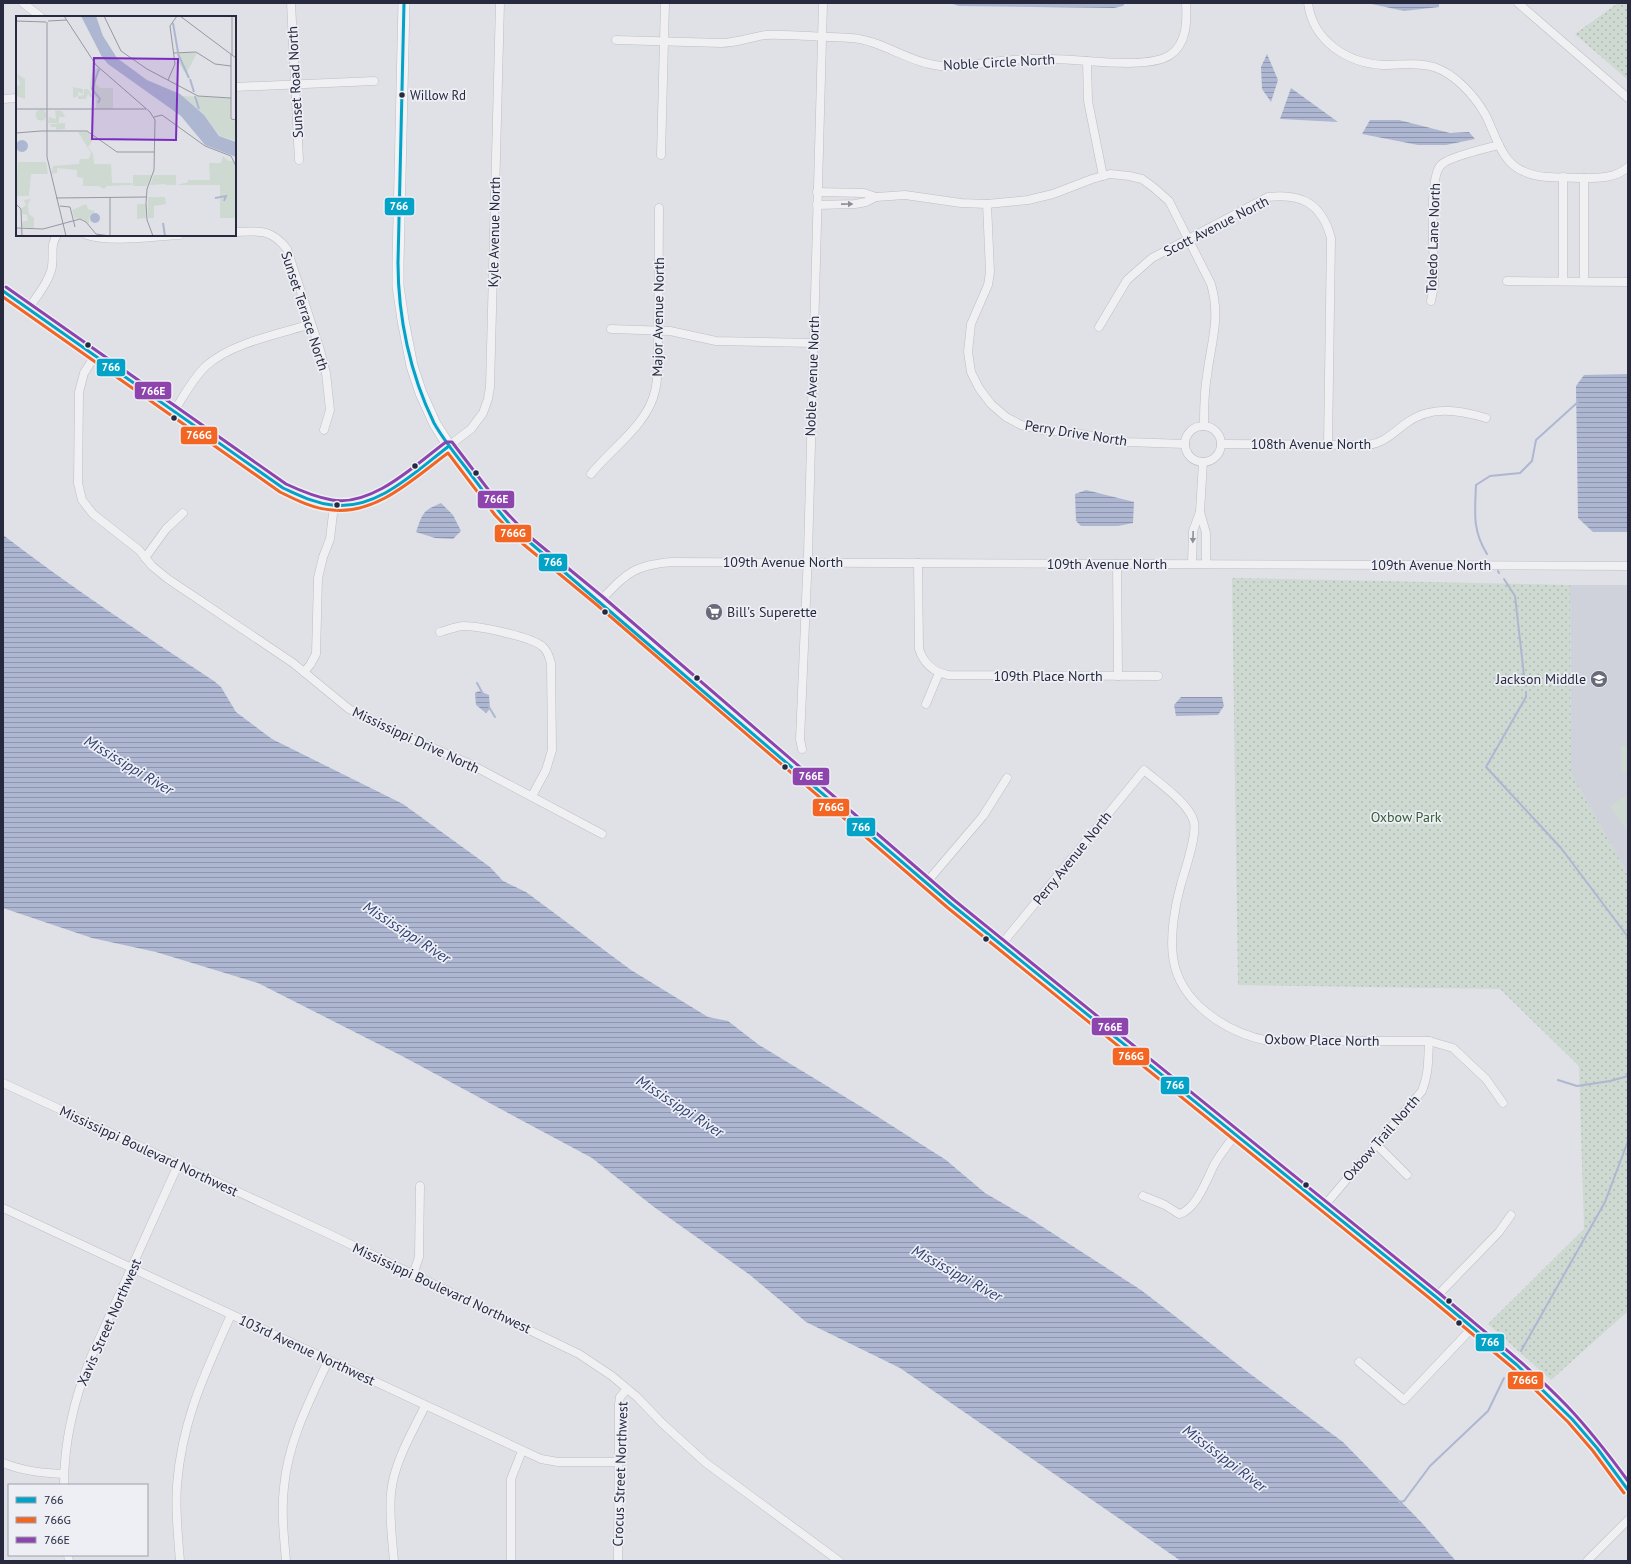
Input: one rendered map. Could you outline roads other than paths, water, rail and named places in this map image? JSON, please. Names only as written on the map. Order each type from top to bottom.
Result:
[{"type":"main road","points":[[404,3],[398,286],[408,347],[416,378],[430,414],[449,446],[495,507],[513,528],[600,601],[926,883],[1436,1297],[1472,1328],[1563,1409],[1593,1444],[1628,1490]]},
{"type":"street","points":[[23,3],[40,16]]},
{"type":"street","name":"Sunset Road North","points":[[291,3],[299,160]]},
{"type":"street","name":"Kyle Avenue North","points":[[3,291],[283,488],[304,499],[334,506],[356,505],[376,499],[465,434],[477,423],[483,413],[488,399],[490,387],[500,3]]},
{"type":"street","points":[[661,155],[665,3]]},
{"type":"street","name":"Noble Avenue North","points":[[802,749],[800,739],[807,562],[823,3]]},
{"type":"street","name":"Noble Circle North","points":[[616,40],[733,43],[766,35],[853,38],[880,44],[911,59],[947,67],[1011,60],[1054,59],[1141,63],[1158,62],[1178,49],[1186,27],[1186,3]]},
{"type":"street","points":[[1308,3],[1315,27],[1327,42],[1341,54],[1359,62],[1382,65],[1420,65],[1434,67],[1446,72],[1459,82],[1472,96],[1484,113],[1503,153],[1512,164],[1525,172],[1541,176],[1603,178],[1614,176],[1628,167]]},
{"type":"street","points":[[1524,5],[1628,98]]},
{"type":"street","points":[[1087,61],[1088,101],[1103,176]]},
{"type":"street","points":[[236,87],[374,81]]},
{"type":"street","points":[[3,99],[16,98]]},
{"type":"street","name":"Toledo Lane North","points":[[1431,301],[1434,287],[1433,220],[1435,175],[1441,165],[1450,159],[1498,145]]},
{"type":"street","points":[[817,192],[864,193],[876,197],[905,195],[961,203],[988,204],[1028,200],[1053,194],[1110,174],[1142,179],[1169,201],[1211,284],[1215,298],[1216,312],[1214,335],[1206,377],[1204,426]]},
{"type":"street","points":[[1563,177],[1563,281]]},
{"type":"street","points":[[1584,178],[1584,281]]},
{"type":"street","name":"Scott Avenue North","points":[[1099,327],[1127,280],[1152,258],[1268,197],[1280,195],[1295,196],[1309,202],[1325,220],[1331,238],[1328,445]]},
{"type":"street","points":[[817,205],[855,204],[866,202],[876,197]]},
{"type":"street","name":"Perry Drive North","points":[[988,204],[990,272],[988,285],[971,324],[968,352],[971,372],[979,388],[991,404],[1006,417],[1021,425],[1043,430],[1075,433],[1126,442],[1185,444]]},
{"type":"street","name":"Major Avenue North","points":[[591,474],[640,422],[647,411],[655,391],[658,369],[659,208]]},
{"type":"street","name":"Sunset Terrace North","points":[[236,232],[262,231],[272,235],[281,241],[289,254],[320,350],[328,388],[330,410],[324,430]]},
{"type":"street","points":[[28,309],[49,278],[53,261],[52,241],[56,236]]},
{"type":"street","points":[[90,236],[110,239],[162,236]]},
{"type":"street","points":[[1507,281],[1628,282]]},
{"type":"street","points":[[174,411],[199,373],[216,358],[239,346],[311,324]]},
{"type":"street","points":[[611,329],[676,332],[716,341],[813,344]]},
{"type":"street","name":"Mississippi Drive North","points":[[95,356],[85,370],[79,386],[78,489],[82,500],[90,511],[139,550],[145,558],[168,579],[293,663],[349,709],[400,734],[470,764],[602,834]]},
{"type":"street","name":"108th Avenue North","points":[[1221,444],[1377,444],[1385,440],[1415,418],[1426,413],[1452,410],[1464,411],[1486,418]]},
{"type":"street","points":[[1204,426],[1209,427],[1218,434],[1221,444],[1217,455],[1208,461],[1203,462],[1197,461],[1189,454],[1185,444],[1189,433],[1193,429],[1204,426]]},
{"type":"street","points":[[1192,564],[1193,531],[1200,512],[1203,462]]},
{"type":"street","points":[[304,672],[316,654],[318,578],[323,557],[330,540],[334,506]]},
{"type":"street","points":[[1200,512],[1206,533],[1206,564]]},
{"type":"street","points":[[145,558],[166,529],[183,513]]},
{"type":"street","name":"109th Avenue North","points":[[600,601],[627,575],[638,568],[654,564],[807,562],[1628,566]]},
{"type":"street","points":[[918,563],[920,649],[924,661],[928,666],[939,673],[926,704]]},
{"type":"street","points":[[1117,564],[1118,676]]},
{"type":"street","points":[[440,632],[464,626],[501,632],[524,638],[542,646],[548,654],[551,663],[552,750],[546,770],[532,796]]},
{"type":"street","name":"109th Place North","points":[[939,673],[948,675],[1158,676]]},
{"type":"street","name":"Perry Avenue North","points":[[1001,945],[1144,770]]},
{"type":"street","name":"Oxbow Place North","points":[[1144,770],[1186,808],[1194,822],[1194,836],[1175,914],[1172,956],[1176,971],[1182,984],[1203,1008],[1230,1028],[1246,1035],[1269,1041],[1429,1041],[1453,1048],[1486,1079],[1503,1103]]},
{"type":"street","points":[[926,883],[983,816],[1007,778]]},
{"type":"street","name":"Oxbow Trail North","points":[[1324,1206],[1422,1090],[1428,1070],[1429,1041]]},
{"type":"street","name":"Mississippi Boulevard Northwest","points":[[3,1083],[329,1234],[579,1354],[612,1376],[681,1442],[706,1463],[839,1561]]},
{"type":"street","points":[[1143,1196],[1165,1205],[1179,1214],[1184,1213],[1200,1194],[1214,1165],[1235,1135]]},
{"type":"street","points":[[1376,1144],[1407,1175]]},
{"type":"street","name":"Xavis Street Northwest","points":[[64,1484],[70,1423],[78,1390],[91,1357],[178,1165]]},
{"type":"street","points":[[413,1275],[419,1257],[420,1186]]},
{"type":"street","name":"103rd Avenue Northwest","points":[[3,1208],[522,1451],[550,1461],[618,1462]]},
{"type":"street","points":[[1436,1297],[1499,1232],[1511,1215]]},
{"type":"street","points":[[180,1561],[176,1517],[176,1486],[186,1428],[196,1394],[231,1315]]},
{"type":"street","points":[[1359,1362],[1404,1400],[1472,1328]]},
{"type":"street","points":[[286,1561],[283,1505],[288,1462],[298,1429],[328,1361]]},
{"type":"street","name":"Crocus Street Northwest","points":[[618,1561],[619,1404],[620,1397],[627,1389]]},
{"type":"street","points":[[394,1561],[390,1510],[392,1485],[396,1470],[425,1406]]},
{"type":"street","points":[[511,1561],[511,1479],[522,1451]]},
{"type":"street","points":[[3,1463],[15,1468],[30,1471],[64,1474]]},
{"type":"street","points":[[1587,1561],[1628,1520]]},
{"type":"water","points":[[949,3],[1125,3],[1123,6],[1114,8],[959,6]]},
{"type":"water","points":[[1367,3],[1439,3],[1439,7],[1404,11]]},
{"type":"water","points":[[1267,54],[1278,80],[1271,102],[1262,89],[1261,67]]},
{"type":"water","points":[[1291,88],[1338,122],[1280,119]]},
{"type":"water","points":[[1370,120],[1399,120],[1450,133],[1469,132],[1475,139],[1446,145],[1418,145],[1362,134]]},
{"type":"water","points":[[1628,374],[1628,532],[1593,532],[1578,518],[1576,386],[1584,375]]},
{"type":"water","points":[[1086,490],[1134,502],[1133,523],[1118,526],[1081,526],[1076,521],[1075,494]]},
{"type":"water","points":[[441,503],[453,515],[461,531],[453,539],[435,538],[416,532],[424,513],[430,508]]},
{"type":"water","name":"Mississippi River","points":[[3,535],[81,592],[214,681],[221,687],[236,712],[272,739],[403,804],[490,867],[503,881],[526,892],[631,970],[708,1017],[728,1021],[759,1045],[946,1160],[985,1193],[1032,1220],[1141,1290],[1249,1373],[1343,1442],[1421,1522],[1456,1561],[1181,1561],[900,1368],[806,1322],[750,1275],[654,1207],[592,1158],[402,1056],[258,983],[156,952],[92,938],[3,908]]},
{"type":"water","points":[[479,691],[489,695],[490,709],[486,713],[476,705],[475,693]]},
{"type":"water","points":[[1181,697],[1222,697],[1224,706],[1218,715],[1176,716],[1174,705]]},
{"type":"waterway","points":[[1487,554],[1482,545],[1477,529],[1475,512],[1476,485],[1490,476],[1520,473],[1532,461],[1536,440],[1578,402]]},
{"type":"waterway","points":[[1504,579],[1515,596],[1525,684]]},
{"type":"waterway","points":[[477,683],[483,694]]},
{"type":"waterway","points":[[1526,692],[1526,697],[1486,767],[1561,848],[1628,937]]},
{"type":"waterway","points":[[489,707],[495,717]]},
{"type":"waterway","points":[[1558,1080],[1577,1086],[1610,1081],[1628,1076]]},
{"type":"waterway","points":[[1521,1351],[1605,1202],[1628,1141]]},
{"type":"waterway","points":[[1399,1502],[1404,1501],[1430,1466],[1488,1411],[1504,1378]]},
{"type":"place","name":"Willow Rd","points":[[402,95]]},
{"type":"place","name":"Bill's Superette","points":[[714,612]]},
{"type":"place","name":"Jackson Middle","points":[[1599,679]]},
{"type":"park label","name":"Oxbow Park","points":[[1406,817]]}]
